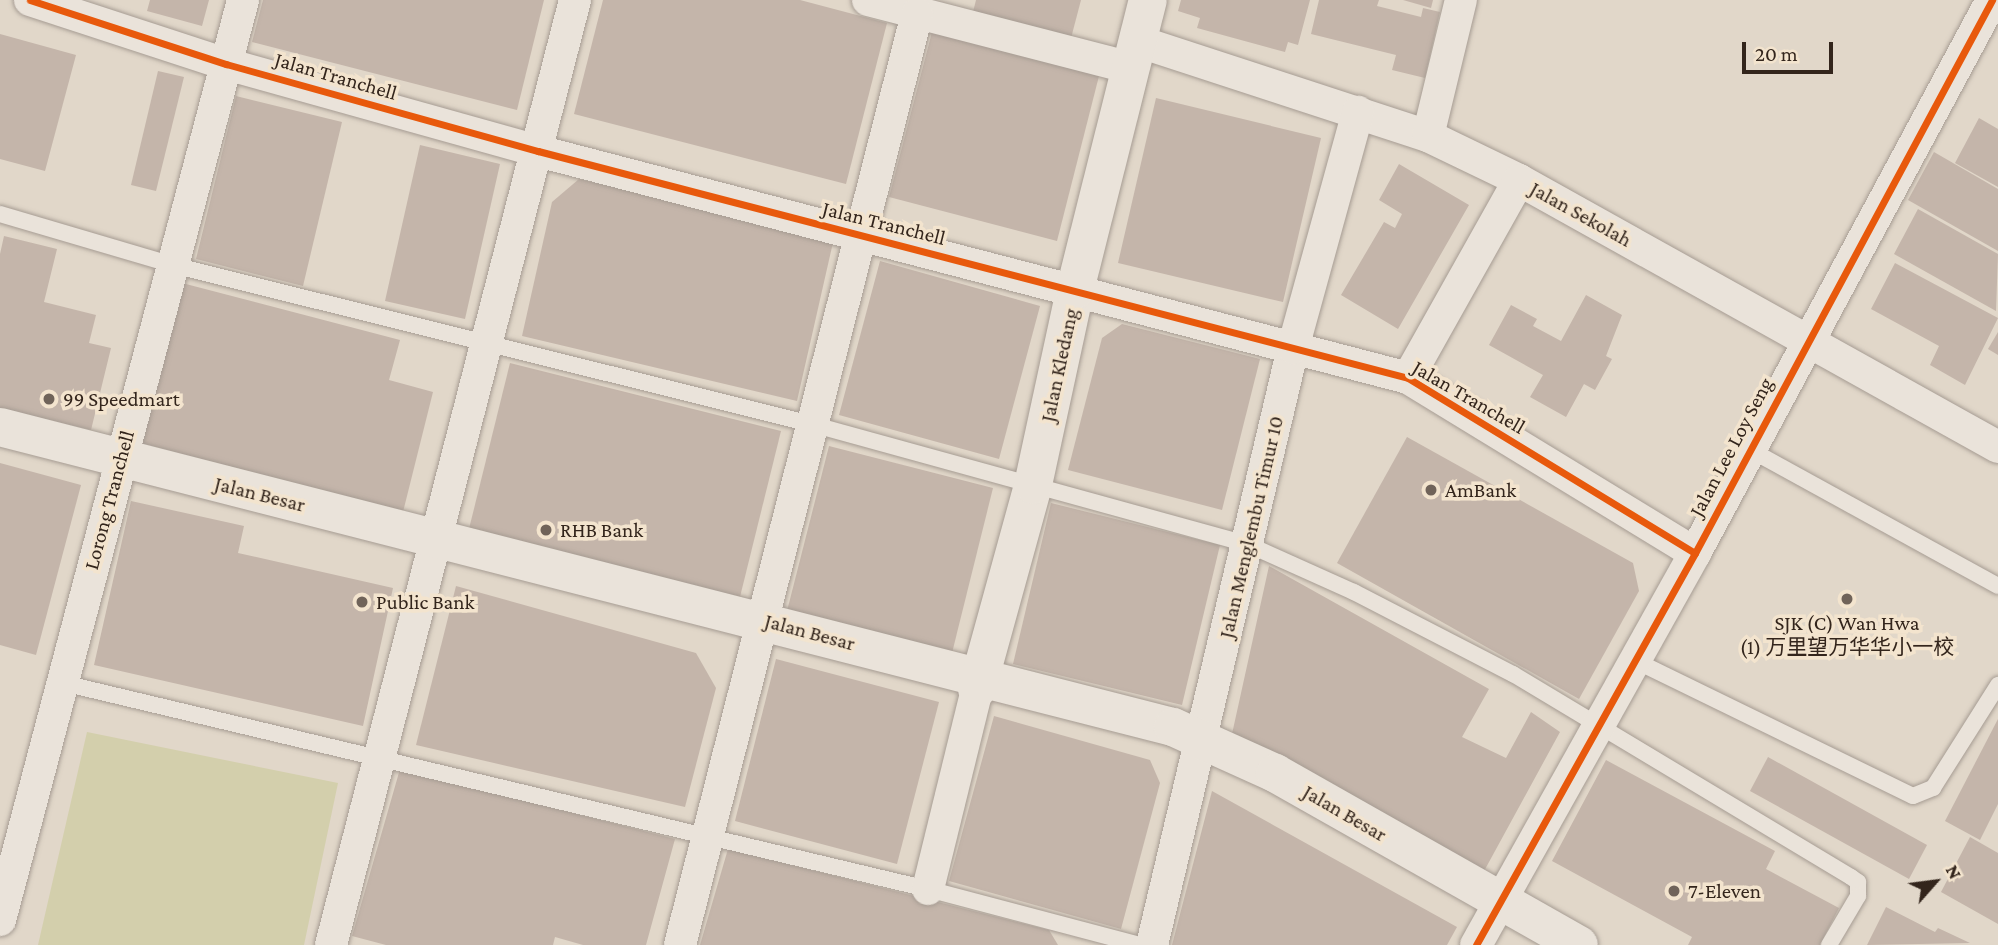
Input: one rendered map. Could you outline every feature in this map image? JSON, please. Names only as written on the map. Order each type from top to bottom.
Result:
[{"type":"main road","name":"Jalan Kledang","points":[[978,683],[1033,485],[1075,290],[1148,0]]},
{"type":"main road","name":"Jalan Besar","points":[[0,427],[344,533],[434,545],[759,627],[978,683],[1164,744],[1198,749],[1228,769],[1579,945]]},
{"type":"main road","name":"Jalan Besar","points":[[0,443],[117,464]]},
{"type":"main road","name":"Jalan Besar","points":[[1498,906],[1554,945]]},
{"type":"street","name":"Jalan Tranchell","points":[[30,0],[226,64],[538,150],[1408,378],[1695,553]]},
{"type":"street","name":"Lorong Tranchell","points":[[2,907],[117,464],[243,0]]},
{"type":"street","points":[[333,945],[483,344],[538,150],[575,0]]},
{"type":"street","name":"Jalan Sekolah","points":[[868,0],[914,7],[1134,55],[1358,112],[1428,136],[1519,180],[1998,447]]},
{"type":"street","points":[[1428,136],[1461,0]]},
{"type":"street","name":"Jalan Lee Loy Seng","points":[[1476,945],[1695,553],[1992,0]]},
{"type":"street","points":[[680,945],[759,627],[815,425],[863,236],[914,7]]},
{"type":"street","name":"Jalan Menglembu Timur 10","points":[[1152,945],[1293,348],[1358,112]]},
{"type":"street","points":[[1408,378],[1519,180]]},
{"type":"street","points":[[928,889],[978,683]]},
{"type":"lane","points":[[0,214],[173,265],[815,425],[1247,544],[1354,592],[1513,674],[1598,728],[1857,882],[1858,896],[1829,945]]},
{"type":"lane","points":[[1749,449],[1998,586]]},
{"type":"lane","points":[[1636,661],[1913,796],[1933,788],[1998,685]]},
{"type":"lane","points":[[62,683],[928,889],[1140,945]]},
{"type":"shaded area","points":[[87,732],[338,783],[304,945],[38,945]]},
{"type":"building","points":[[150,0],[209,0],[202,26],[147,11]]},
{"type":"building","points":[[263,0],[544,0],[517,110],[252,42]]},
{"type":"building","points":[[603,0],[800,0],[887,23],[846,184],[574,114]]},
{"type":"building","points":[[976,0],[1081,0],[1070,42],[972,16]]},
{"type":"building","points":[[1181,0],[1310,0],[1298,45],[1288,42],[1285,52],[1197,28],[1200,18],[1178,11]]},
{"type":"building","points":[[1319,0],[1379,0],[1377,6],[1421,17],[1423,8],[1440,12],[1425,78],[1392,70],[1396,55],[1311,34]]},
{"type":"building","points":[[1403,0],[1433,0],[1431,8]]},
{"type":"building","points":[[932,32],[1099,76],[1057,241],[889,197]]},
{"type":"building","points":[[0,34],[76,55],[45,171],[0,159]]},
{"type":"building","points":[[158,71],[184,77],[156,191],[131,185]]},
{"type":"building","points":[[236,96],[342,122],[303,286],[196,259]]},
{"type":"building","points":[[1156,98],[1321,138],[1283,302],[1118,263]]},
{"type":"building","points":[[1979,118],[1998,129],[1998,187],[1955,163]]},
{"type":"building","points":[[420,145],[500,164],[465,319],[385,301]]},
{"type":"building","points":[[1934,152],[1998,189],[1998,251],[1908,200]]},
{"type":"building","points":[[1399,164],[1469,205],[1398,329],[1341,295],[1384,222],[1395,228],[1402,214],[1379,200]]},
{"type":"building","points":[[579,179],[834,238],[797,401],[522,336],[552,202]]},
{"type":"building","points":[[1918,209],[1998,254],[1996,311],[1894,254]]},
{"type":"building","points":[[4,236],[57,249],[44,302],[96,315],[89,343],[111,348],[91,430],[0,408],[0,254]]},
{"type":"building","points":[[880,261],[1040,306],[999,459],[839,415]]},
{"type":"building","points":[[1895,263],[1998,318],[1965,385],[1930,365],[1939,346],[1871,309]]},
{"type":"building","points":[[182,283],[400,340],[389,380],[433,392],[403,512],[141,443]]},
{"type":"building","points":[[1586,295],[1622,315],[1606,356],[1612,359],[1595,390],[1584,384],[1566,417],[1530,397],[1543,375],[1489,345],[1511,305],[1537,319],[1533,326],[1561,341]]},
{"type":"building","points":[[1122,324],[1260,359],[1222,510],[1068,470],[1102,338]]},
{"type":"building","points":[[1998,332],[1998,355],[1988,349]]},
{"type":"building","points":[[510,363],[781,431],[739,601],[468,533]]},
{"type":"building","points":[[1407,437],[1633,563],[1639,591],[1579,699],[1337,563]]},
{"type":"building","points":[[829,446],[993,488],[952,653],[787,611]]},
{"type":"building","points":[[0,463],[81,485],[36,655],[0,645]]},
{"type":"building","points":[[131,501],[244,526],[238,553],[393,588],[363,726],[94,665]]},
{"type":"building","points":[[1051,503],[1220,545],[1182,705],[1013,664]]},
{"type":"building","points":[[1269,566],[1489,689],[1462,737],[1506,758],[1531,712],[1560,732],[1483,873],[1232,734]]},
{"type":"building","points":[[456,586],[696,653],[716,688],[685,807],[416,745]]},
{"type":"building","points":[[776,659],[939,702],[897,864],[735,821]]},
{"type":"building","points":[[994,716],[1150,760],[1160,783],[1121,929],[949,881]]},
{"type":"building","points":[[1998,719],[1998,804],[1980,840],[1945,821]]},
{"type":"building","points":[[1768,757],[1927,845],[1909,879],[1750,791]]},
{"type":"building","points":[[1606,760],[1775,851],[1766,869],[1839,908],[1820,945],[1688,945],[1692,937],[1552,861]]},
{"type":"building","points":[[400,769],[675,839],[646,945],[583,945],[555,937],[553,945],[386,945],[352,936]]},
{"type":"building","points":[[1212,791],[1457,927],[1447,945],[1172,945]]},
{"type":"building","points":[[1970,837],[1998,853],[1998,924],[1941,892]]},
{"type":"building","points":[[728,849],[1049,930],[1058,945],[700,945]]},
{"type":"building","points":[[1886,907],[1935,932],[1938,928],[1970,943],[1867,945]]},
{"type":"cycle path","points":[[30,0],[226,64],[538,151],[1408,378],[1695,553]]},
{"type":"cycle path","points":[[1476,945],[1695,553],[1992,0]]},
{"type":"place","name":"99 Speedmart","points":[[49,399]]},
{"type":"place","name":"AmBank","points":[[1431,490]]},
{"type":"place","name":"RHB Bank","points":[[546,530]]},
{"type":"place","name":"SJK (C) Wan Hwa (1) 万里望万华华小一校","points":[[1847,599]]},
{"type":"place","name":"Public Bank","points":[[362,602]]},
{"type":"place","name":"7-Eleven","points":[[1674,891]]}]
